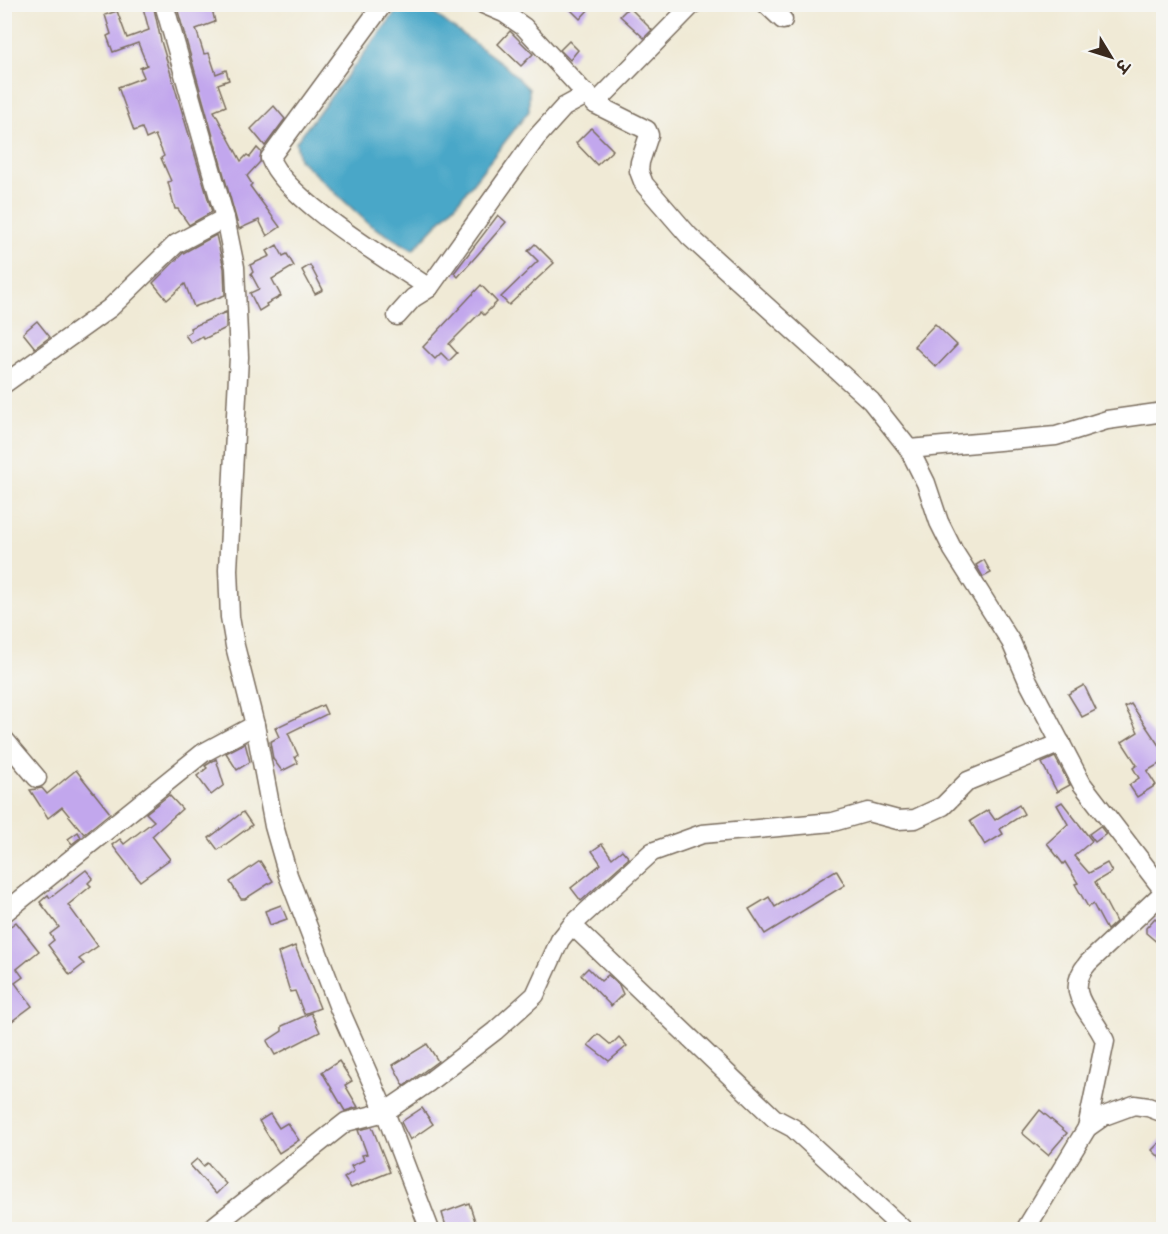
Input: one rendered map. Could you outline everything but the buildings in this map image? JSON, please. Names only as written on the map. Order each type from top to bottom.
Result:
[{"type":"street","points":[[164,4],[225,218],[235,267],[238,357],[228,570],[229,603],[235,646],[255,724],[274,826],[288,875],[339,1008],[385,1112],[430,1230]]},
{"type":"street","points":[[383,4],[270,158],[285,182],[306,202],[429,288]]},
{"type":"street","points":[[483,4],[504,13],[524,27],[592,99],[647,130],[649,135],[639,171],[644,184],[689,236],[871,401],[909,449],[926,483],[939,522],[952,550],[1011,642],[1082,784],[1164,891],[1088,963],[1078,977],[1080,999],[1106,1041],[1087,1128],[1025,1230]]},
{"type":"street","points":[[398,316],[413,298],[429,288],[536,138],[564,107],[592,99],[693,4]]},
{"type":"street","points":[[766,4],[783,20]]},
{"type":"street","points":[[4,384],[110,308],[176,244],[225,218]]},
{"type":"street","points":[[909,449],[1056,436],[1107,420],[1164,412]]},
{"type":"street","points":[[4,913],[203,753],[255,724]]},
{"type":"street","points":[[4,739],[38,778]]},
{"type":"street","points":[[209,1230],[346,1122],[385,1112],[457,1060],[535,995],[560,940],[572,925],[640,862],[666,846],[702,834],[832,822],[868,812],[898,820],[915,819],[943,806],[968,781],[1061,743]]},
{"type":"street","points":[[572,925],[774,1118],[793,1128],[904,1230]]},
{"type":"street","points":[[1087,1128],[1104,1116],[1134,1105],[1164,1113]]},
{"type":"water","points":[[402,4],[422,5],[503,64],[529,89],[529,111],[458,202],[413,250],[370,225],[299,159],[296,142]]}]
